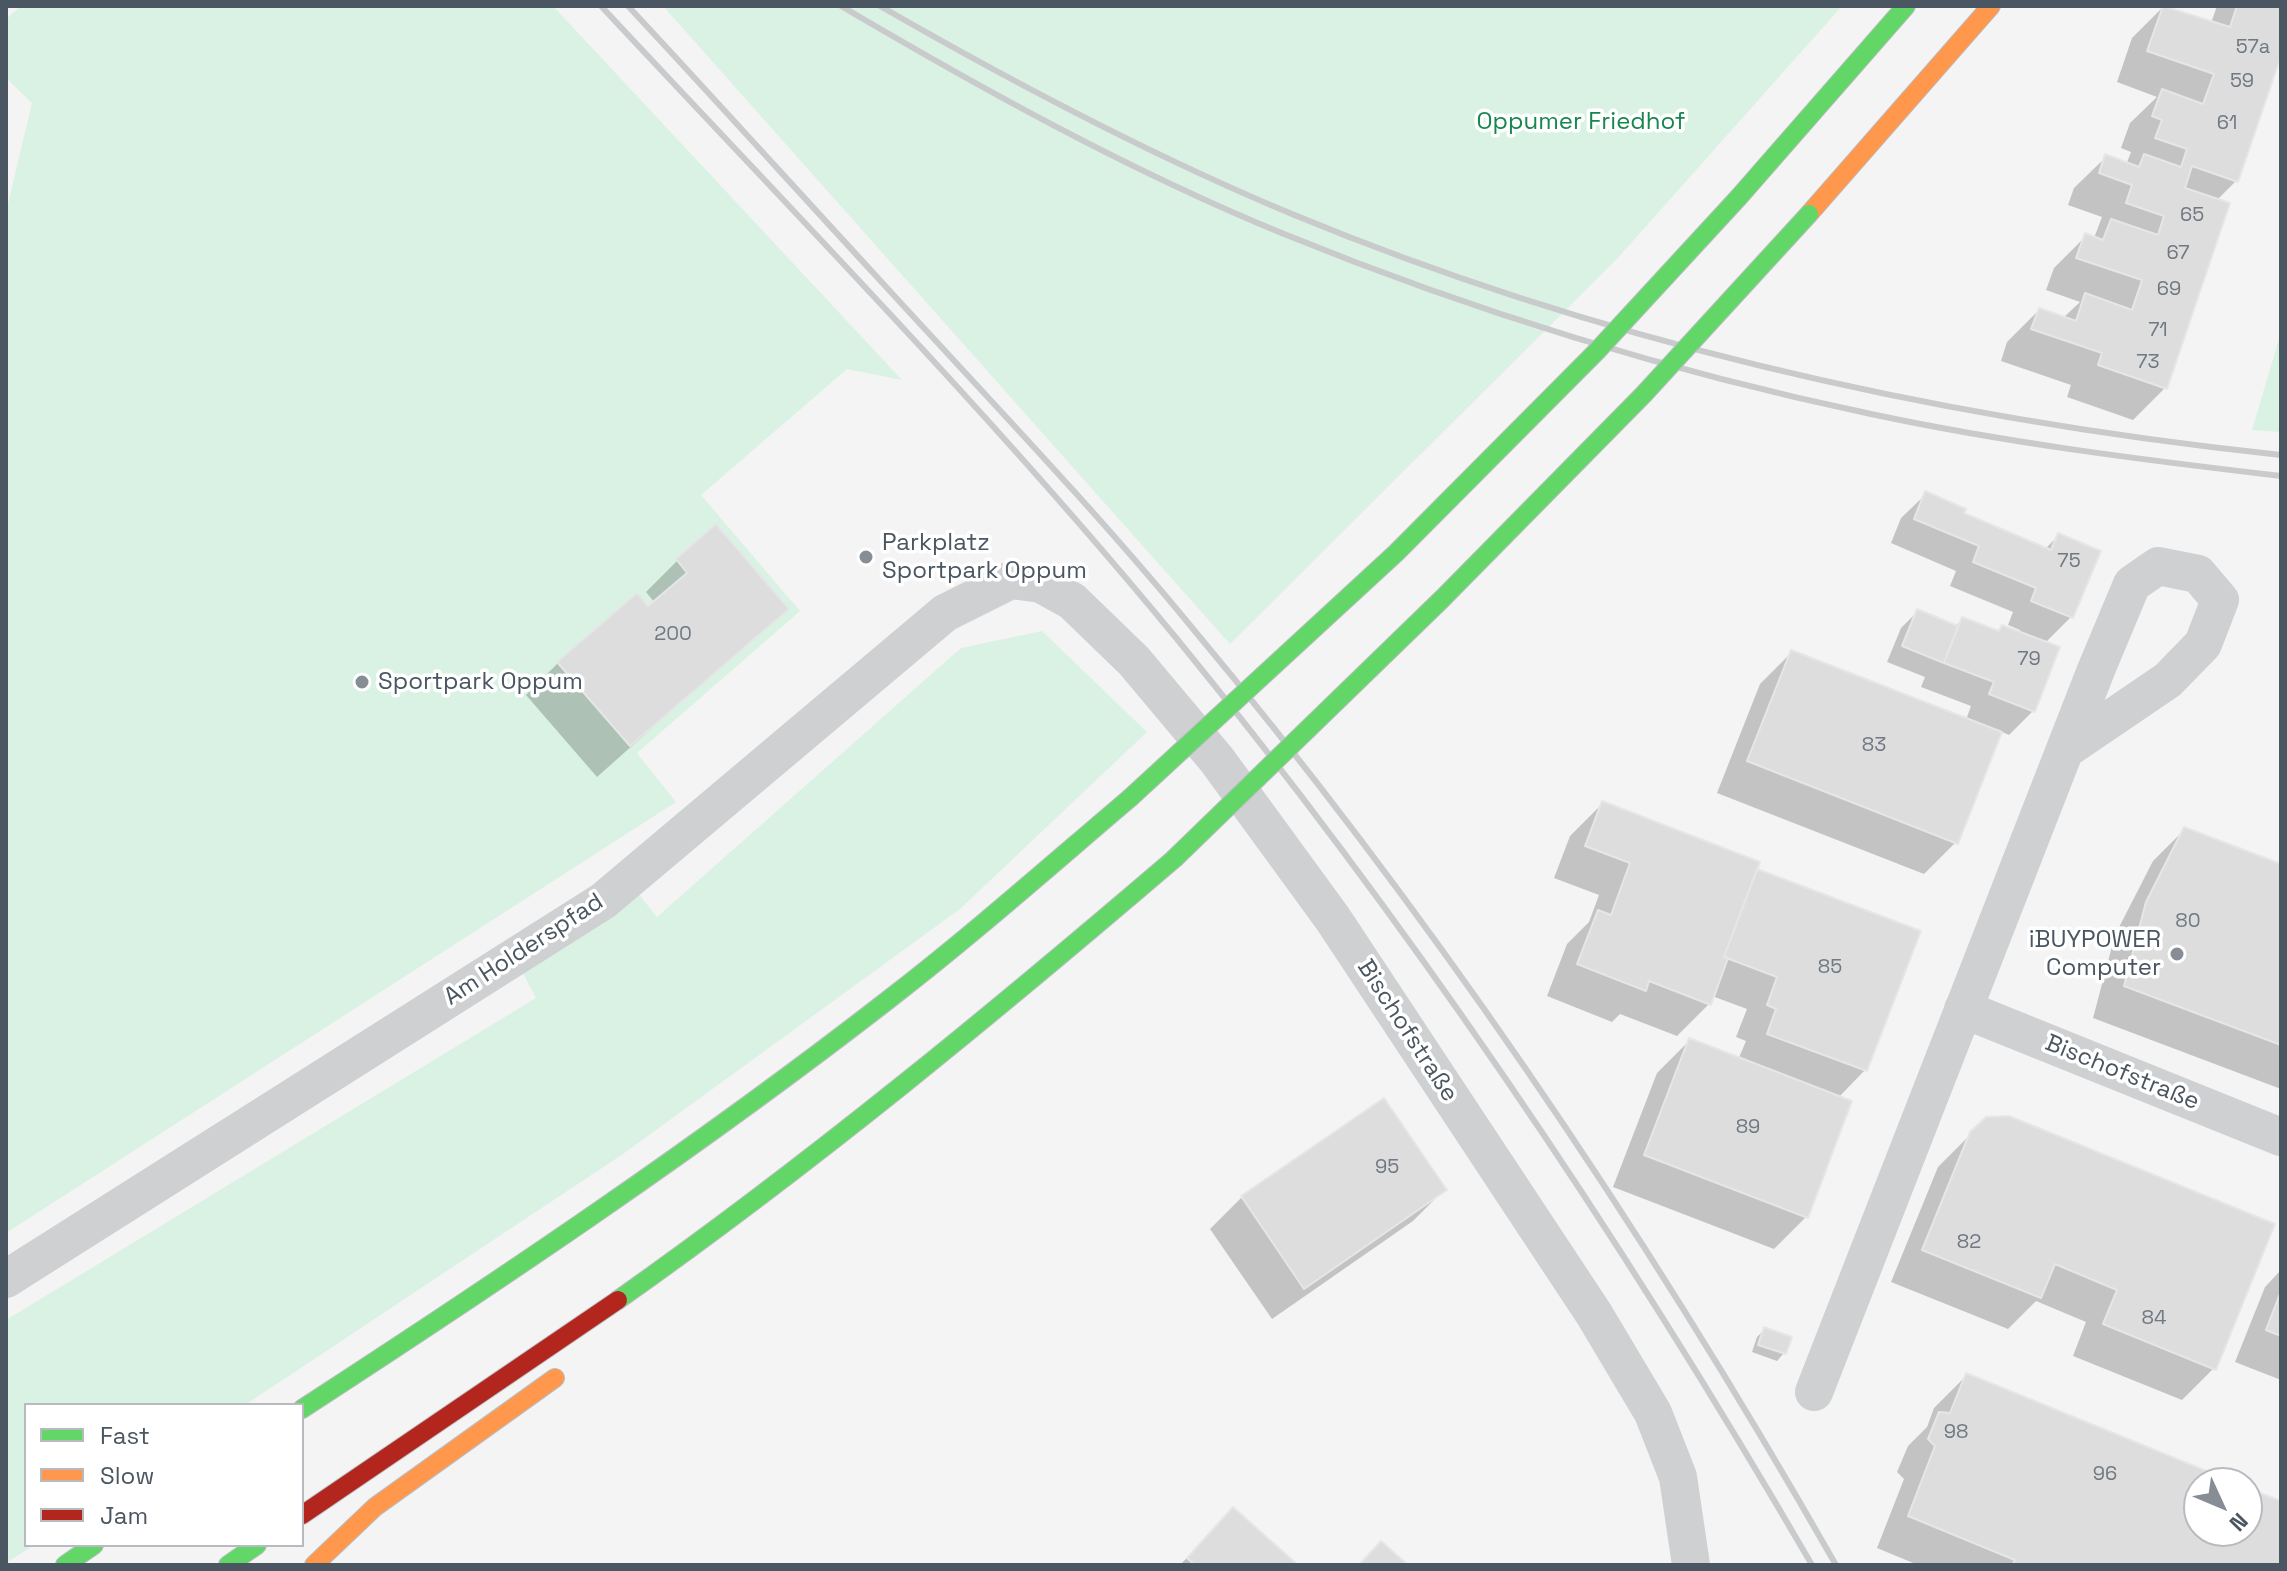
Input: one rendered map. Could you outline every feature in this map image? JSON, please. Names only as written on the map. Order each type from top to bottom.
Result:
[{"type":"highway","points":[[304,1408],[515,1270],[782,1080],[968,936],[1130,798],[1396,553],[1597,351],[1739,197],[1906,6]]},
{"type":"highway","points":[[304,1514],[657,1273],[811,1159],[1013,997],[1174,859],[1465,575],[1644,394],[1809,214],[1991,6]]},
{"type":"highway","points":[[628,1319],[657,1273]]},
{"type":"highway","points":[[314,1565],[375,1507],[569,1368]]},
{"type":"highway","points":[[58,1565],[91,1547]]},
{"type":"highway","points":[[228,1565],[254,1547]]},
{"type":"street","points":[[1814,1392],[1963,1009],[2065,750],[2132,584],[2158,566],[2198,574],[2220,600],[2203,644],[2168,680],[2065,750]]},
{"type":"street","name":"Am Holderspfad","points":[[6,1279],[603,901],[945,613],[1011,580]]},
{"type":"street","name":"Bischofstraße","points":[[1011,580],[1041,584],[1072,601],[1134,661],[1217,760],[1333,919],[1594,1314],[1653,1413],[1678,1477],[1691,1565]]},
{"type":"street","name":"Bischofstraße","points":[[1963,1009],[2281,1137]]},
{"type":"green space","name":"Sportpark Oppum","points":[[21,6],[553,6],[902,380],[847,369],[701,495],[800,611],[637,753],[676,802],[6,1233],[6,212],[32,103],[6,78],[6,19]]},
{"type":"green space","name":"Oppumer Friedhof","points":[[663,6],[1842,6],[1616,260],[1230,644]]},
{"type":"green space","points":[[2281,332],[2281,432],[2252,430]]},
{"type":"green space","points":[[1042,631],[1147,732],[960,909],[623,1154],[248,1403],[24,1403],[24,1547],[31,1547],[6,1563],[6,1320],[536,998],[522,971],[637,892],[657,917],[961,648]]},
{"type":"building","points":[[2163,6],[2230,27],[2237,6],[2281,6],[2281,56],[2238,182],[2192,166],[2185,188],[2230,203],[2167,389],[2098,365],[2102,353],[2031,329],[2039,308],[2076,321],[2085,293],[2132,310],[2142,280],[2076,258],[2085,233],[2103,240],[2111,219],[2158,235],[2164,216],[2126,203],[2132,185],[2099,173],[2105,154],[2139,167],[2144,154],[2181,167],[2187,149],[2155,138],[2162,120],[2152,116],[2162,89],[2203,104],[2214,74],[2147,51]]},
{"type":"building","points":[[1925,491],[1966,509],[1964,513],[2051,550],[2058,533],[2101,551],[2073,618],[2031,601],[2036,588],[1973,562],[1979,546],[1914,519]]},
{"type":"building","points":[[716,524],[789,609],[630,746],[557,662],[637,593],[648,606],[687,573],[676,559]]},
{"type":"building","points":[[1917,609],[1958,626],[1944,663],[1902,646]]},
{"type":"building","points":[[1962,617],[1999,631],[2002,625],[2060,647],[2035,712],[1989,694],[1994,682],[1944,663]]},
{"type":"building","points":[[1791,650],[2002,732],[1958,844],[1747,761]]},
{"type":"building","points":[[1602,801],[1760,862],[1724,957],[1728,958],[1711,1005],[1649,981],[1646,991],[1577,964],[1598,910],[1611,915],[1630,863],[1585,846]]},
{"type":"building","points":[[2184,827],[2281,864],[2281,1045],[2124,986],[2146,902]]},
{"type":"building","points":[[1757,869],[1921,931],[1867,1071],[1767,1034],[1776,1009],[1767,1005],[1777,977],[1724,957]]},
{"type":"building","points":[[1689,1038],[1852,1101],[1808,1218],[1644,1155]]},
{"type":"building","points":[[1384,1098],[1447,1190],[1304,1289],[1241,1196]]},
{"type":"building","points":[[2009,1116],[2275,1224],[2216,1370],[2103,1324],[2117,1290],[2055,1264],[2041,1298],[1922,1250],[1970,1132],[1986,1117]]},
{"type":"building","points":[[2281,1291],[2281,1336],[2266,1330]]},
{"type":"building","points":[[1764,1327],[1792,1337],[1786,1354],[1758,1345]]},
{"type":"building","points":[[1966,1373],[2197,1467],[2183,1467],[2183,1547],[2263,1547],[2263,1494],[2281,1501],[2281,1565],[2012,1565],[2015,1560],[1908,1516],[1935,1446],[1928,1439],[1939,1412],[1950,1413]]},
{"type":"building","points":[[1233,1507],[1298,1565],[1195,1565],[1187,1558]]},
{"type":"building","points":[[1381,1541],[1408,1565],[1359,1565]]},
{"type":"railway","points":[[601,6],[894,318],[1038,477],[1177,639],[1265,749],[1350,860],[1513,1089],[1667,1324],[1812,1565]]},
{"type":"railway","points":[[628,6],[1151,579],[1367,848],[1534,1080],[1613,1199],[1690,1320],[1836,1565]]},
{"type":"railway","points":[[841,6],[1003,98],[1170,184],[1355,262],[1500,314],[1721,379],[1871,414],[2024,442],[2281,476]]},
{"type":"railway","points":[[880,6],[1083,117],[1239,191],[1411,260],[1532,302],[1778,370],[1902,397],[2028,421],[2281,455]]},
{"type":"traffic: fast","points":[[1739,197],[1906,6]]},
{"type":"traffic: fast","points":[[1130,798],[1396,553],[1597,351],[1739,197]]},
{"type":"traffic: fast","points":[[1174,859],[1443,598],[1644,394],[1809,214]]},
{"type":"traffic: fast","points":[[304,1408],[526,1261],[817,1054],[919,976],[1130,798]]},
{"type":"traffic: fast","points":[[618,1300],[761,1195],[901,1086],[1174,859]]},
{"type":"traffic: fast","points":[[65,1565],[91,1547]]},
{"type":"traffic: fast","points":[[228,1565],[254,1547]]},
{"type":"traffic: slow","points":[[1809,214],[1991,6]]},
{"type":"traffic: slow","points":[[314,1565],[375,1507],[555,1378]]},
{"type":"traffic: jam","points":[[304,1514],[618,1300]]},
{"type":"place","name":"Parkplatz Sportpark Oppum","points":[[866,557]]},
{"type":"place","name":"Sportpark Oppum","points":[[362,682]]},
{"type":"place","name":"iBUYPOWER Computer","points":[[2177,954]]}]
